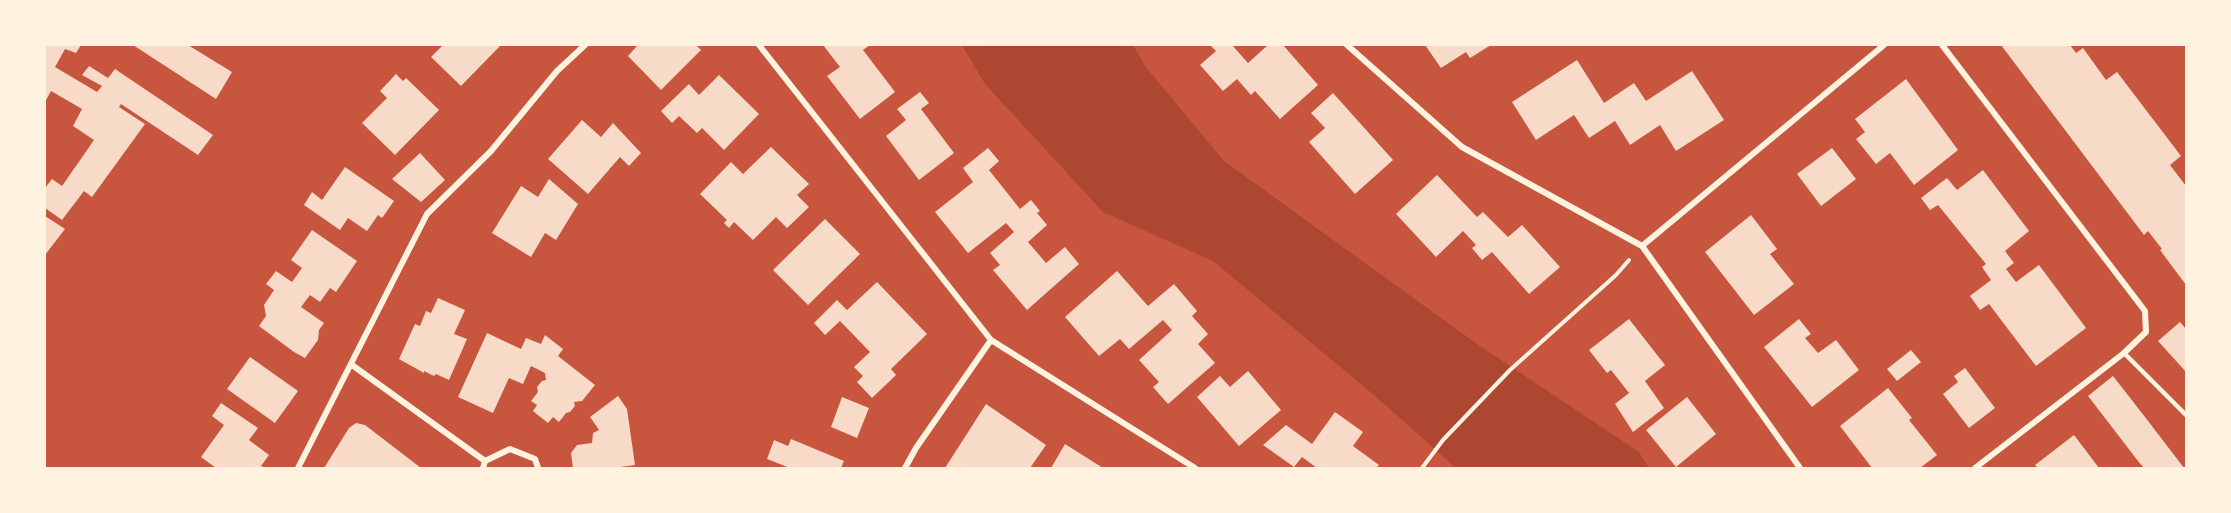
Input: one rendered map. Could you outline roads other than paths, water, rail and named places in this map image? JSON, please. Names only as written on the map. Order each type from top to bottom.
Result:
[{"type":"street","points":[[298,468],[427,214],[491,152],[557,71],[585,45]]},
{"type":"street","points":[[759,45],[991,340],[1195,468]]},
{"type":"street","points":[[1347,45],[1462,147],[1642,246],[1800,468]]},
{"type":"street","points":[[1642,246],[1884,45]]},
{"type":"street","points":[[1942,45],[2145,311],[2146,332],[2124,353],[1975,468]]},
{"type":"street","points":[[905,468],[916,448],[991,340]]},
{"type":"street","points":[[352,365],[486,461]]},
{"type":"street","points":[[483,468],[486,461],[510,449],[535,459],[538,468]]},
{"type":"lane","points":[[2124,353],[2186,415]]}]
